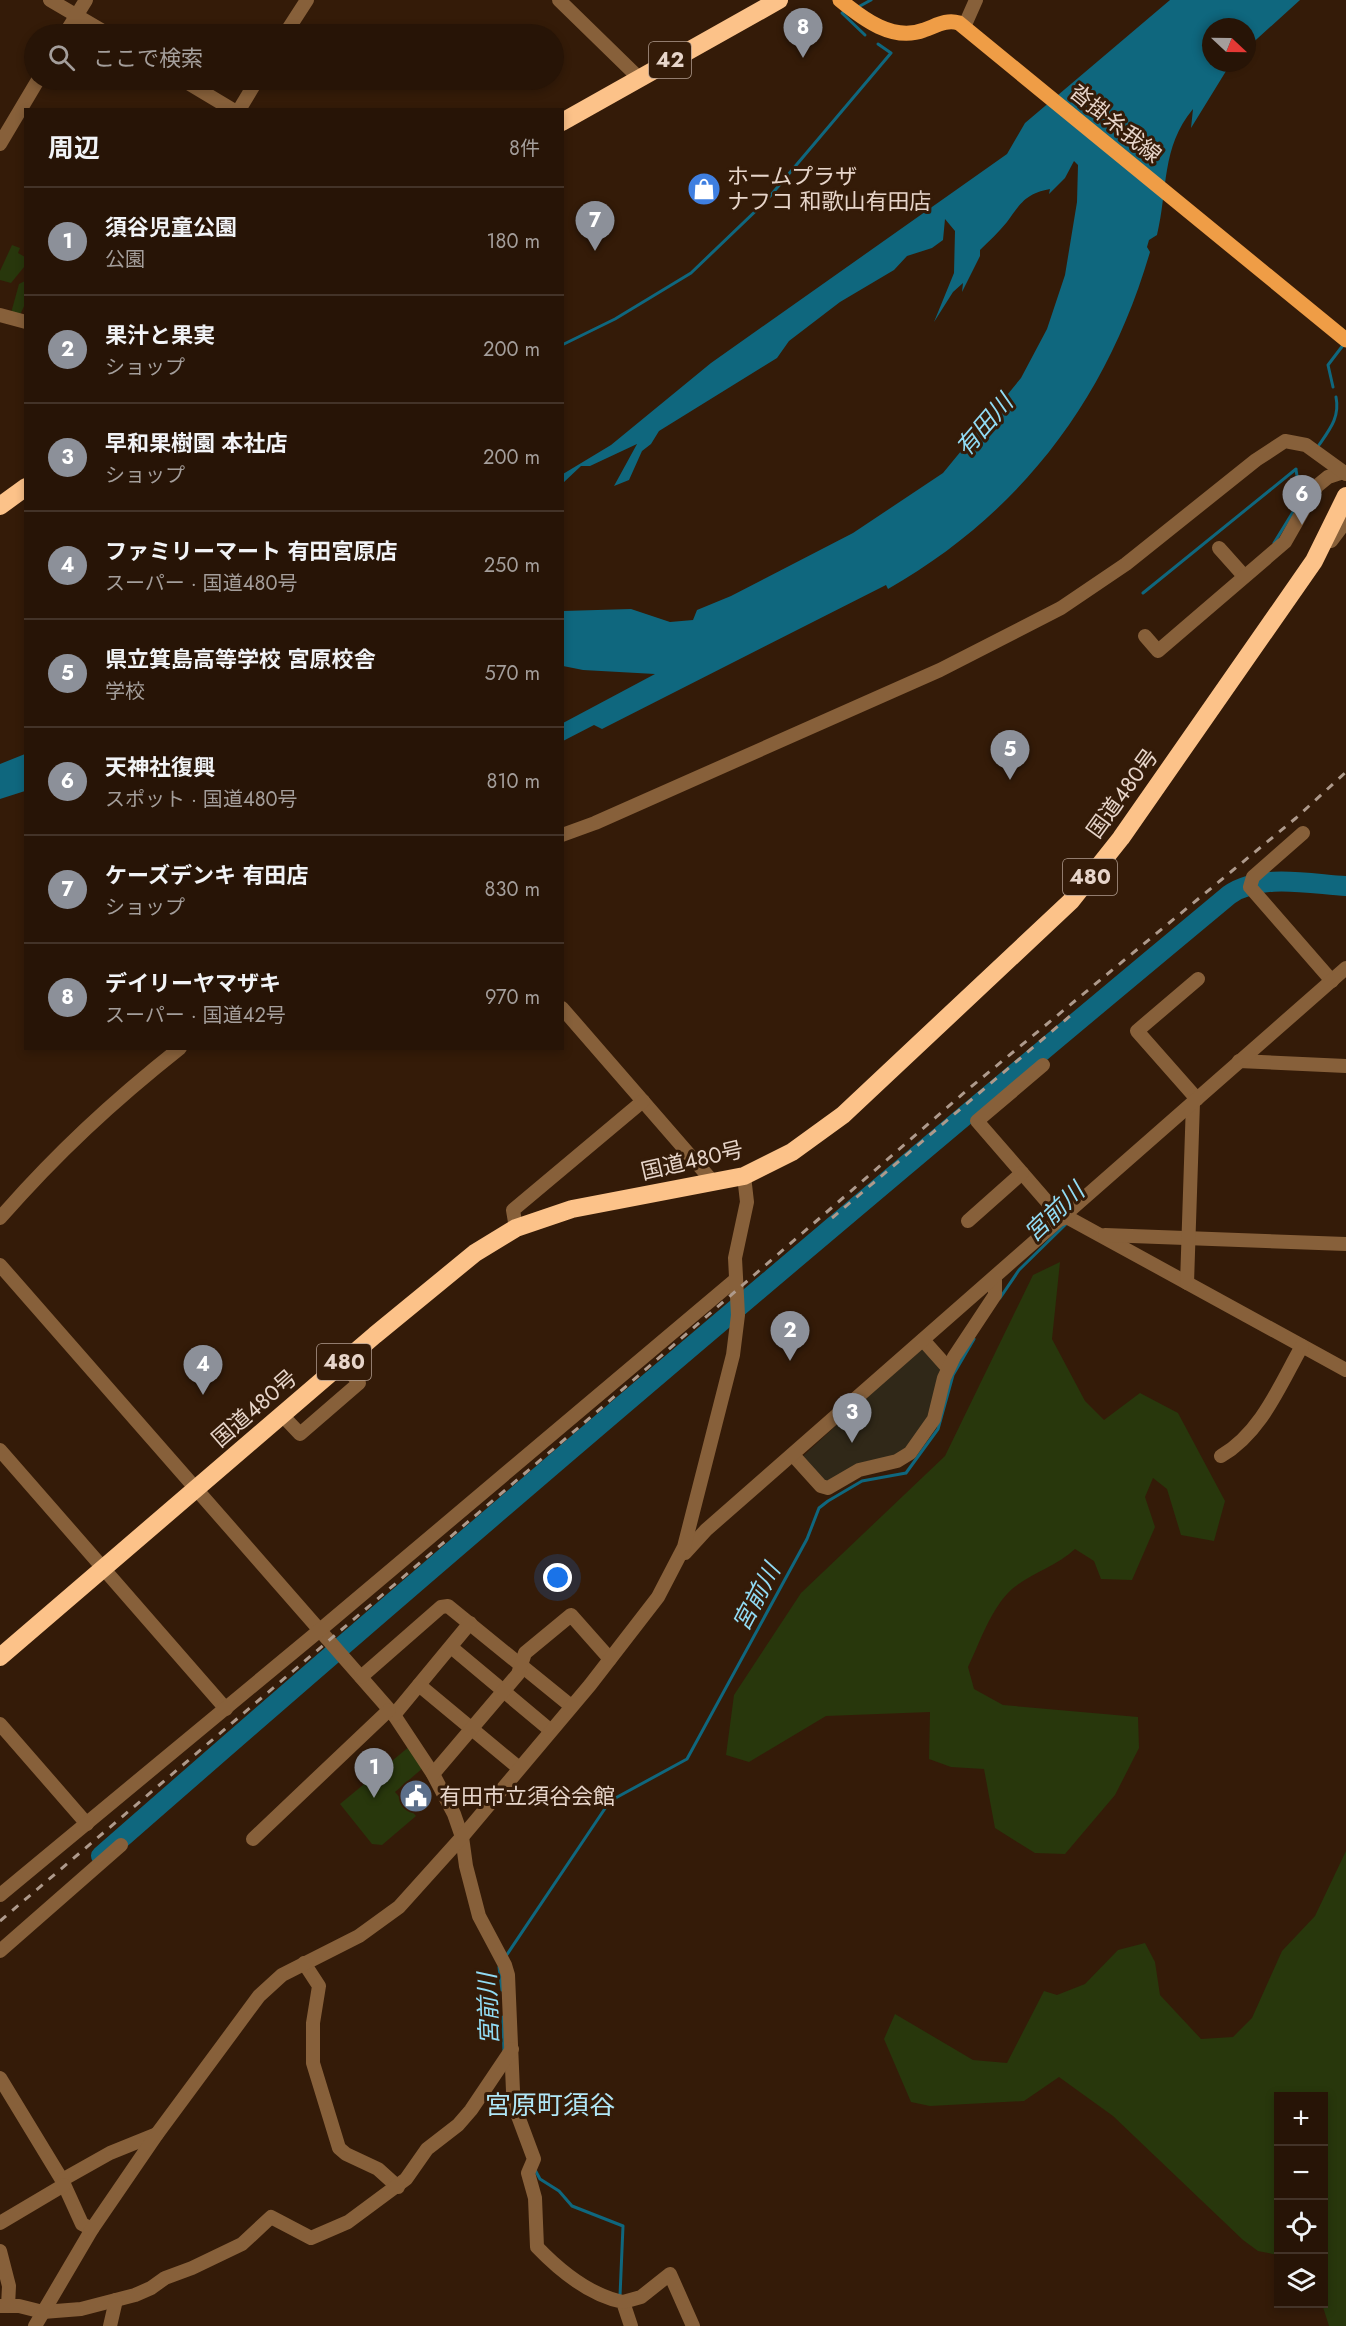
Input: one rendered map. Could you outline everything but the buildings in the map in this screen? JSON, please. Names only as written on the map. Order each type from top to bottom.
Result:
[{"type":"highway","name":"42","points":[[564,121],[779,0]]},
{"type":"highway","points":[[0,506],[24,488]]},
{"type":"highway","name":"国道480号","points":[[0,1657],[344,1362],[475,1253],[516,1228],[572,1209],[744,1176],[792,1152],[843,1115],[1071,901],[1121,838],[1314,561],[1346,496]]},
{"type":"main road","points":[[840,0],[871,21],[897,33],[916,33],[953,21],[967,30]]},
{"type":"main road","name":"沓掛糸我線","points":[[967,30],[1346,340]]},
{"type":"street","points":[[50,0],[90,24]]},
{"type":"street","points":[[71,24],[86,0]]},
{"type":"street","points":[[291,24],[306,0]]},
{"type":"street","points":[[559,0],[639,78]]},
{"type":"street","points":[[967,30],[976,0]]},
{"type":"street","points":[[0,144],[33,90]]},
{"type":"street","points":[[200,90],[230,108]]},
{"type":"street","points":[[240,108],[251,90]]},
{"type":"street","points":[[0,315],[24,321]]},
{"type":"street","points":[[564,834],[606,819],[940,670],[1060,608],[1126,564],[1256,460],[1285,441],[1306,445],[1344,473]]},
{"type":"street","points":[[1145,636],[1158,651],[1285,542],[1321,481],[1344,473]]},
{"type":"street","points":[[1314,561],[1346,521]]},
{"type":"street","points":[[1219,548],[1244,576]]},
{"type":"street","points":[[1303,833],[1253,877],[1250,887],[1332,981]]},
{"type":"street","points":[[35,2326],[92,2229],[157,2134],[259,1996],[282,1975],[359,1936],[385,1919],[462,1837],[610,1659],[650,1610],[680,1558],[706,1530],[1346,968]]},
{"type":"street","points":[[1187,1283],[1195,1101],[1137,1031],[1198,979]]},
{"type":"street","points":[[564,1010],[714,1183]]},
{"type":"street","points":[[0,1218],[46,1165],[88,1125],[178,1050]]},
{"type":"street","points":[[1239,1061],[1346,1066]]},
{"type":"street","points":[[1043,1065],[977,1121],[1063,1218],[1103,1235],[1346,1370]]},
{"type":"street","points":[[516,1228],[513,1210],[643,1101]]},
{"type":"street","points":[[968,1221],[1022,1173]]},
{"type":"street","points":[[680,1558],[733,1355],[738,1314],[735,1280],[736,1249],[747,1202],[744,1176]]},
{"type":"street","points":[[1103,1235],[1346,1244]]},
{"type":"street","points":[[0,1265],[392,1712],[433,1774],[462,1837],[466,1866],[479,1916],[508,1975],[513,2091],[518,2116],[534,2159],[528,2173],[535,2198],[537,2247],[574,2280],[612,2300],[623,2302],[641,2297],[670,2274],[693,2326]]},
{"type":"street","points":[[793,1455],[821,1486],[828,1488],[859,1470],[903,1459],[934,1419],[948,1368],[995,1295],[996,1277]]},
{"type":"street","points":[[0,1895],[226,1709],[317,1627],[735,1280]]},
{"type":"street","points":[[923,1340],[948,1368]]},
{"type":"street","points":[[1221,1456],[1237,1446],[1259,1420],[1302,1346]]},
{"type":"street","points":[[282,1415],[300,1434],[317,1420],[359,1383],[344,1362]]},
{"type":"street","points":[[0,1450],[226,1709]]},
{"type":"street","points":[[362,1677],[444,1606],[450,1607],[571,1706]]},
{"type":"street","points":[[433,1774],[518,1674],[525,1653],[571,1615],[610,1659]]},
{"type":"street","points":[[253,1839],[392,1712],[419,1685],[470,1623]]},
{"type":"street","points":[[451,1647],[550,1731]]},
{"type":"street","points":[[419,1685],[519,1768]]},
{"type":"street","points":[[0,1724],[87,1824]]},
{"type":"street","points":[[0,1951],[121,1845]]},
{"type":"street","points":[[304,1963],[319,1986],[313,2024],[313,2062],[339,2148],[346,2154],[378,2169],[398,2187]]},
{"type":"street","points":[[0,2251],[9,2286],[4,2306],[19,2306],[43,2312],[81,2309],[151,2288],[165,2278],[242,2244],[271,2217],[311,2238],[348,2222],[398,2187],[426,2149],[458,2125],[471,2110],[512,2049]]},
{"type":"street","points":[[0,2078],[63,2183],[82,2224],[92,2229]]},
{"type":"street","points":[[0,2223],[110,2153],[157,2134]]},
{"type":"street","points":[[110,2326],[116,2300]]},
{"type":"street","points":[[623,2302],[631,2326]]},
{"type":"shaded area","points":[[923,1345],[944,1369],[936,1409],[906,1453],[828,1486],[801,1458]]},
{"type":"green space","points":[[12,245],[20,248],[18,253],[24,256],[24,267],[11,283],[0,280],[0,271]]},
{"type":"green space","points":[[24,282],[24,306],[20,315],[11,313],[19,284]]},
{"type":"green space","points":[[1060,1262],[1052,1339],[1085,1401],[1104,1420],[1140,1393],[1178,1413],[1225,1501],[1214,1541],[1181,1535],[1167,1489],[1153,1478],[1145,1497],[1155,1527],[1132,1580],[1101,1579],[1094,1561],[1075,1549],[1012,1589],[998,1606],[968,1667],[974,1689],[1003,1705],[1138,1717],[1139,1748],[1115,1795],[1065,1854],[1035,1853],[995,1828],[984,1769],[951,1767],[929,1759],[930,1712],[826,1716],[749,1762],[726,1755],[734,1695],[801,1593],[945,1456],[1033,1275]]},
{"type":"green space","points":[[410,1746],[424,1767],[395,1792],[416,1816],[382,1845],[372,1844],[340,1804]]},
{"type":"green space","points":[[1346,1851],[1346,2326],[1329,2326],[1323,2308],[1328,2308],[1328,2092],[1274,2092],[1274,2254],[1258,2251],[1243,2240],[1113,2116],[1059,2077],[1024,2101],[930,2106],[911,2102],[884,2039],[895,2014],[973,2060],[1007,2063],[1044,1991],[1057,1995],[1085,1984],[1118,1950],[1145,1943],[1155,1962],[1160,1995],[1201,2039],[1233,2037],[1252,2018],[1282,1951],[1315,1916]]},
{"type":"water","name":"有田川","points":[[1170,0],[1300,0],[1256,40],[1256,18],[1202,18],[1202,72],[1225,72],[1191,128],[1193,109],[1175,138],[1167,169],[1157,235],[1149,240],[1147,247],[1150,252],[1132,306],[1110,356],[1083,403],[1053,447],[1018,488],[979,525],[936,559],[888,589],[886,585],[602,729],[594,725],[564,740],[564,722],[655,674],[583,670],[564,666],[564,611],[631,609],[670,622],[693,620],[697,610],[731,596],[853,533],[943,473],[1021,378],[1047,329],[1065,275],[1077,202],[1078,165],[1074,161],[1065,178],[1049,194],[1050,189],[1042,191],[1029,197],[1020,205],[1004,226],[980,250],[980,256],[962,292],[963,283],[953,292],[934,322],[954,273],[955,231],[945,219],[943,240],[932,248],[907,256],[894,270],[840,302],[789,341],[777,358],[659,431],[651,444],[642,451],[629,480],[614,486],[637,444],[590,466],[581,466],[564,482],[564,473],[611,445],[711,363],[1007,154],[1025,123]]},
{"type":"water","points":[[24,754],[24,791],[0,799],[0,764]]},
{"type":"waterway","points":[[860,6],[871,0]]},
{"type":"waterway","points":[[845,11],[842,13],[865,35]]},
{"type":"waterway","points":[[564,344],[615,319],[691,273],[765,202],[891,53],[878,44]]},
{"type":"waterway","points":[[1333,387],[1328,365],[1344,344]]},
{"type":"waterway","points":[[1319,445],[1335,417],[1336,397]]},
{"type":"waterway","points":[[1143,593],[1296,469]]},
{"type":"waterway","points":[[1274,543],[1301,499],[1296,470]]},
{"type":"waterway","points":[[101,1856],[662,1372],[1229,895],[1241,888],[1270,882],[1346,886]]},
{"type":"waterway","name":"宮前川","points":[[1000,1298],[1019,1270],[1067,1223]]},
{"type":"waterway","name":"宮前川","points":[[506,1956],[610,1801],[687,1759],[807,1539],[819,1508],[862,1481],[906,1473],[938,1429],[953,1375],[974,1339]]},
{"type":"waterway","name":"宮前川","points":[[501,1964],[499,1967],[502,1990]]},
{"type":"waterway","name":"宮前川","points":[[503,2017],[504,2053]]},
{"type":"waterway","name":"宮前川","points":[[534,2168],[540,2179],[559,2191],[572,2206],[623,2226],[620,2296]]},
{"type":"railway","points":[[0,1921],[592,1416],[966,1091],[1296,818],[1346,772]]},
{"type":"railway","points":[[832,1218],[1070,1016]]},
{"type":"place","name":"デイリーヤマザキ","points":[[803,58]]},
{"type":"place","name":"ホームプラザ ナフコ 和歌山有田店","points":[[704,189]]},
{"type":"place","name":"ケーズデンキ 有田店","points":[[595,251]]},
{"type":"place","name":"天神社復興","points":[[1302,525]]},
{"type":"place","name":"県立箕島高等学校 宮原校舎","points":[[1010,780]]},
{"type":"place","name":"果汁と果実","points":[[790,1361]]},
{"type":"place","name":"ファミリーマート 有田宮原店","points":[[203,1395]]},
{"type":"place","name":"早和果樹園 本社店","points":[[852,1443]]},
{"type":"place","name":"有田市立須谷会館","points":[[416,1796]]},
{"type":"place","name":"須谷児童公園","points":[[374,1798]]},
{"type":"district","name":"宮原町須谷","points":[[550,2105]]}]
